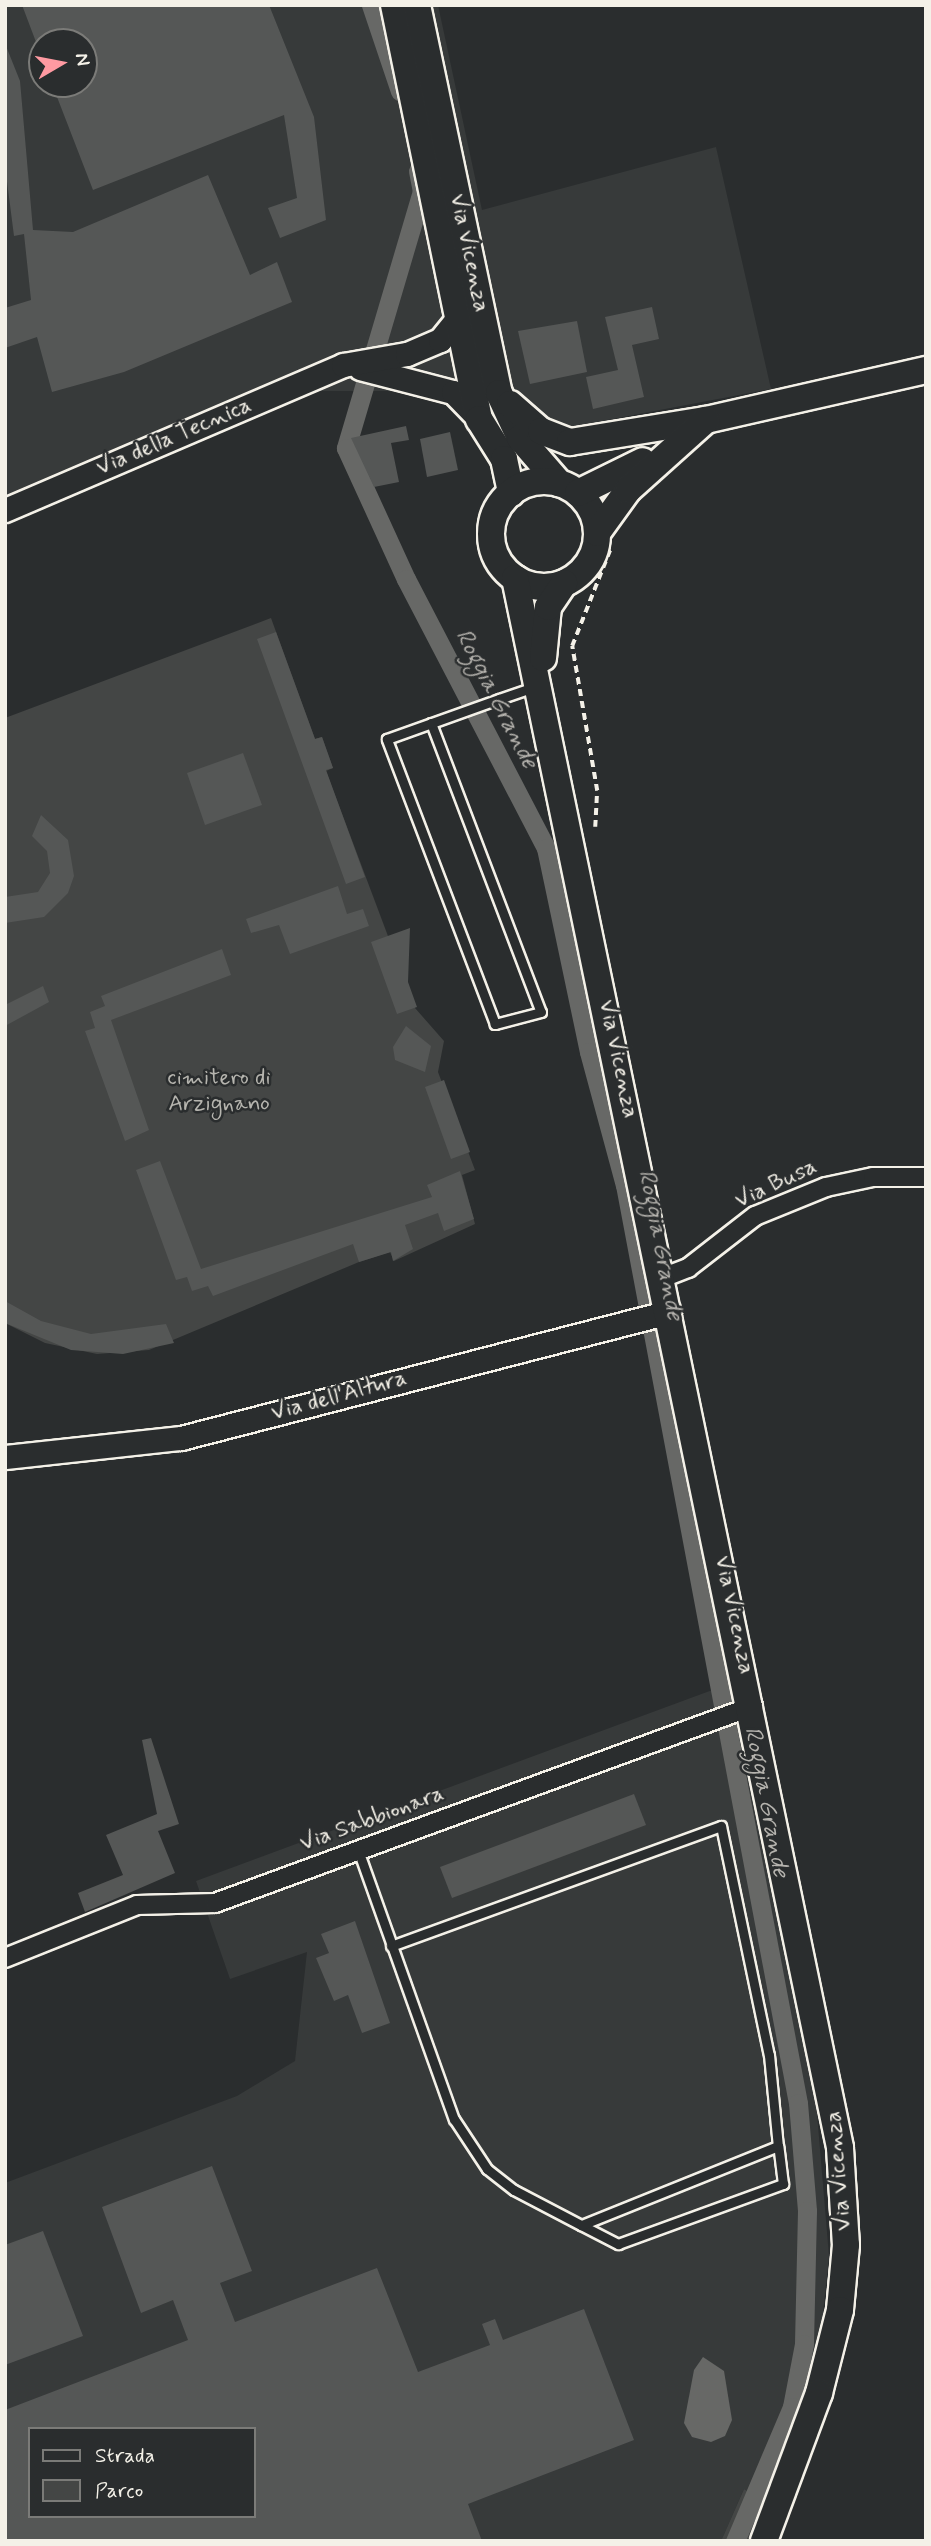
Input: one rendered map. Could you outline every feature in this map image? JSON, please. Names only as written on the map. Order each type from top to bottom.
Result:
[{"type":"main road","name":"Via Vicenza","points":[[394,5],[479,419],[504,459],[511,493],[500,505],[492,536],[495,552],[515,578],[541,684],[828,2069],[846,2245],[840,2310],[820,2393],[764,2541]]},
{"type":"main road","name":"Via Vicenza","points":[[417,5],[499,393],[520,438],[568,488],[605,537],[588,564],[564,583],[548,607],[541,684]]},
{"type":"main road","points":[[499,393],[541,431],[570,442],[706,420],[926,370]]},
{"type":"main road","points":[[511,493],[542,481],[568,488],[605,485],[706,420]]},
{"type":"main road","points":[[605,537],[628,490],[706,420]]},
{"type":"main road","points":[[515,578],[539,587],[564,583]]},
{"type":"street","name":"Via della Tecnica","points":[[5,510],[343,365],[407,354],[440,340],[458,318]]},
{"type":"street","points":[[343,365],[453,392],[479,419]]},
{"type":"street","name":"Via Busa","points":[[662,1278],[688,1268],[755,1216],[826,1187],[873,1177],[926,1177]]},
{"type":"street","name":"Via dell'Altura","points":[[5,1457],[181,1438],[669,1312]]},
{"type":"street","name":"Via Sabbionara","points":[[5,1958],[137,1905],[215,1903],[752,1706]]},
{"type":"lane","points":[[431,723],[541,1012],[495,1024],[387,739],[431,723],[541,684]]},
{"type":"lane","points":[[358,1850],[391,1945],[467,2141],[486,2169],[514,2190],[618,2244],[783,2184],[769,2055],[721,1826],[391,1945]]},
{"type":"lane","points":[[581,2225],[778,2146]]},
{"type":"path","points":[[595,827],[597,791],[572,646],[605,537]]},
{"type":"shaded area","points":[[5,5],[438,5],[482,210],[716,147],[771,389],[565,428],[536,420],[518,404],[461,411],[414,391],[314,391],[5,520]]},
{"type":"shaded area","points":[[734,1682],[815,2090],[829,2256],[821,2333],[762,2499],[744,2489],[721,2541],[5,2541],[5,2183],[237,2096],[295,2061],[307,1952],[230,1979],[196,1881]]},
{"type":"shaded area","points":[[703,2357],[724,2371],[732,2420],[725,2436],[711,2442],[692,2437],[684,2423],[694,2370]]},
{"type":"green space","name":"cimitero di Arzignano","points":[[271,618],[315,739],[322,737],[333,768],[326,771],[415,1008],[444,1041],[438,1072],[475,1170],[462,1175],[475,1224],[394,1261],[390,1252],[359,1262],[149,1350],[97,1354],[45,1343],[5,1323],[5,718]]},
{"type":"green space","points":[[744,2489],[762,2499],[747,2541],[721,2541]]},
{"type":"building","points":[[22,5],[269,5],[314,117],[326,220],[280,238],[268,208],[297,198],[284,115],[93,190],[57,98],[98,98],[98,28],[31,28]]},
{"type":"building","points":[[6,46],[20,81],[33,230],[73,232],[208,175],[250,275],[277,262],[292,302],[124,372],[52,392],[37,337],[5,348],[5,308],[31,300],[24,234],[14,236],[5,166]]},
{"type":"building","points":[[652,307],[659,339],[632,345],[644,397],[593,409],[586,377],[618,370],[605,317]]},
{"type":"building","points":[[577,321],[587,372],[530,384],[518,331]]},
{"type":"building","points":[[406,426],[409,440],[391,443],[399,482],[374,487],[351,438]]},
{"type":"building","points":[[450,432],[458,470],[427,477],[420,439]]},
{"type":"building","points":[[276,632],[315,739],[322,737],[333,768],[326,770],[365,877],[346,884],[257,639]]},
{"type":"building","points":[[243,753],[262,805],[205,825],[187,773]]},
{"type":"building","points":[[41,815],[68,840],[74,876],[68,893],[44,917],[5,923],[5,897],[38,892],[50,873],[47,851],[32,836]]},
{"type":"building","points":[[338,886],[347,914],[363,909],[369,926],[290,954],[279,925],[251,933],[246,919]]},
{"type":"building","points":[[410,928],[408,982],[417,1007],[397,1014],[371,942]]},
{"type":"building","points":[[222,949],[231,975],[111,1020],[149,1130],[125,1141],[85,1031],[95,1028],[90,1012],[105,1006],[101,996]]},
{"type":"building","points":[[43,986],[49,1002],[5,1026],[5,1005]]},
{"type":"building","points":[[406,1026],[431,1046],[425,1072],[395,1060],[393,1047]]},
{"type":"building","points":[[444,1080],[470,1152],[451,1159],[425,1087]]},
{"type":"building","points":[[160,1161],[201,1269],[432,1197],[427,1185],[460,1171],[474,1219],[444,1231],[438,1213],[405,1225],[413,1249],[393,1261],[391,1252],[359,1262],[353,1244],[213,1296],[208,1286],[192,1291],[187,1277],[176,1280],[136,1170]]},
{"type":"building","points":[[5,1301],[41,1321],[91,1334],[166,1324],[174,1343],[123,1354],[71,1350],[5,1323]]},
{"type":"building","points":[[151,1738],[179,1824],[158,1831],[175,1873],[85,1912],[78,1893],[123,1875],[106,1835],[157,1814],[142,1740]]},
{"type":"building","points":[[634,1794],[646,1825],[452,1898],[440,1867]]},
{"type":"building","points":[[355,1921],[390,2023],[362,2033],[348,1995],[334,2001],[316,1958],[329,1953],[321,1934]]},
{"type":"building","points":[[212,2166],[252,2271],[220,2283],[235,2322],[377,2268],[418,2372],[490,2345],[482,2324],[495,2319],[503,2340],[584,2309],[634,2440],[468,2504],[482,2541],[5,2541],[5,2410],[188,2340],[173,2300],[141,2313],[102,2207]]},
{"type":"building","points":[[43,2231],[83,2336],[5,2365],[5,2245]]},
{"type":"waterway","name":"Roggia Grande","points":[[371,5],[400,91]]},
{"type":"waterway","name":"Roggia Grande","points":[[418,171],[422,191],[346,448],[406,579],[546,848],[589,1052],[625,1185],[798,2103],[807,2211],[804,2344],[792,2407],[735,2541]]}]
